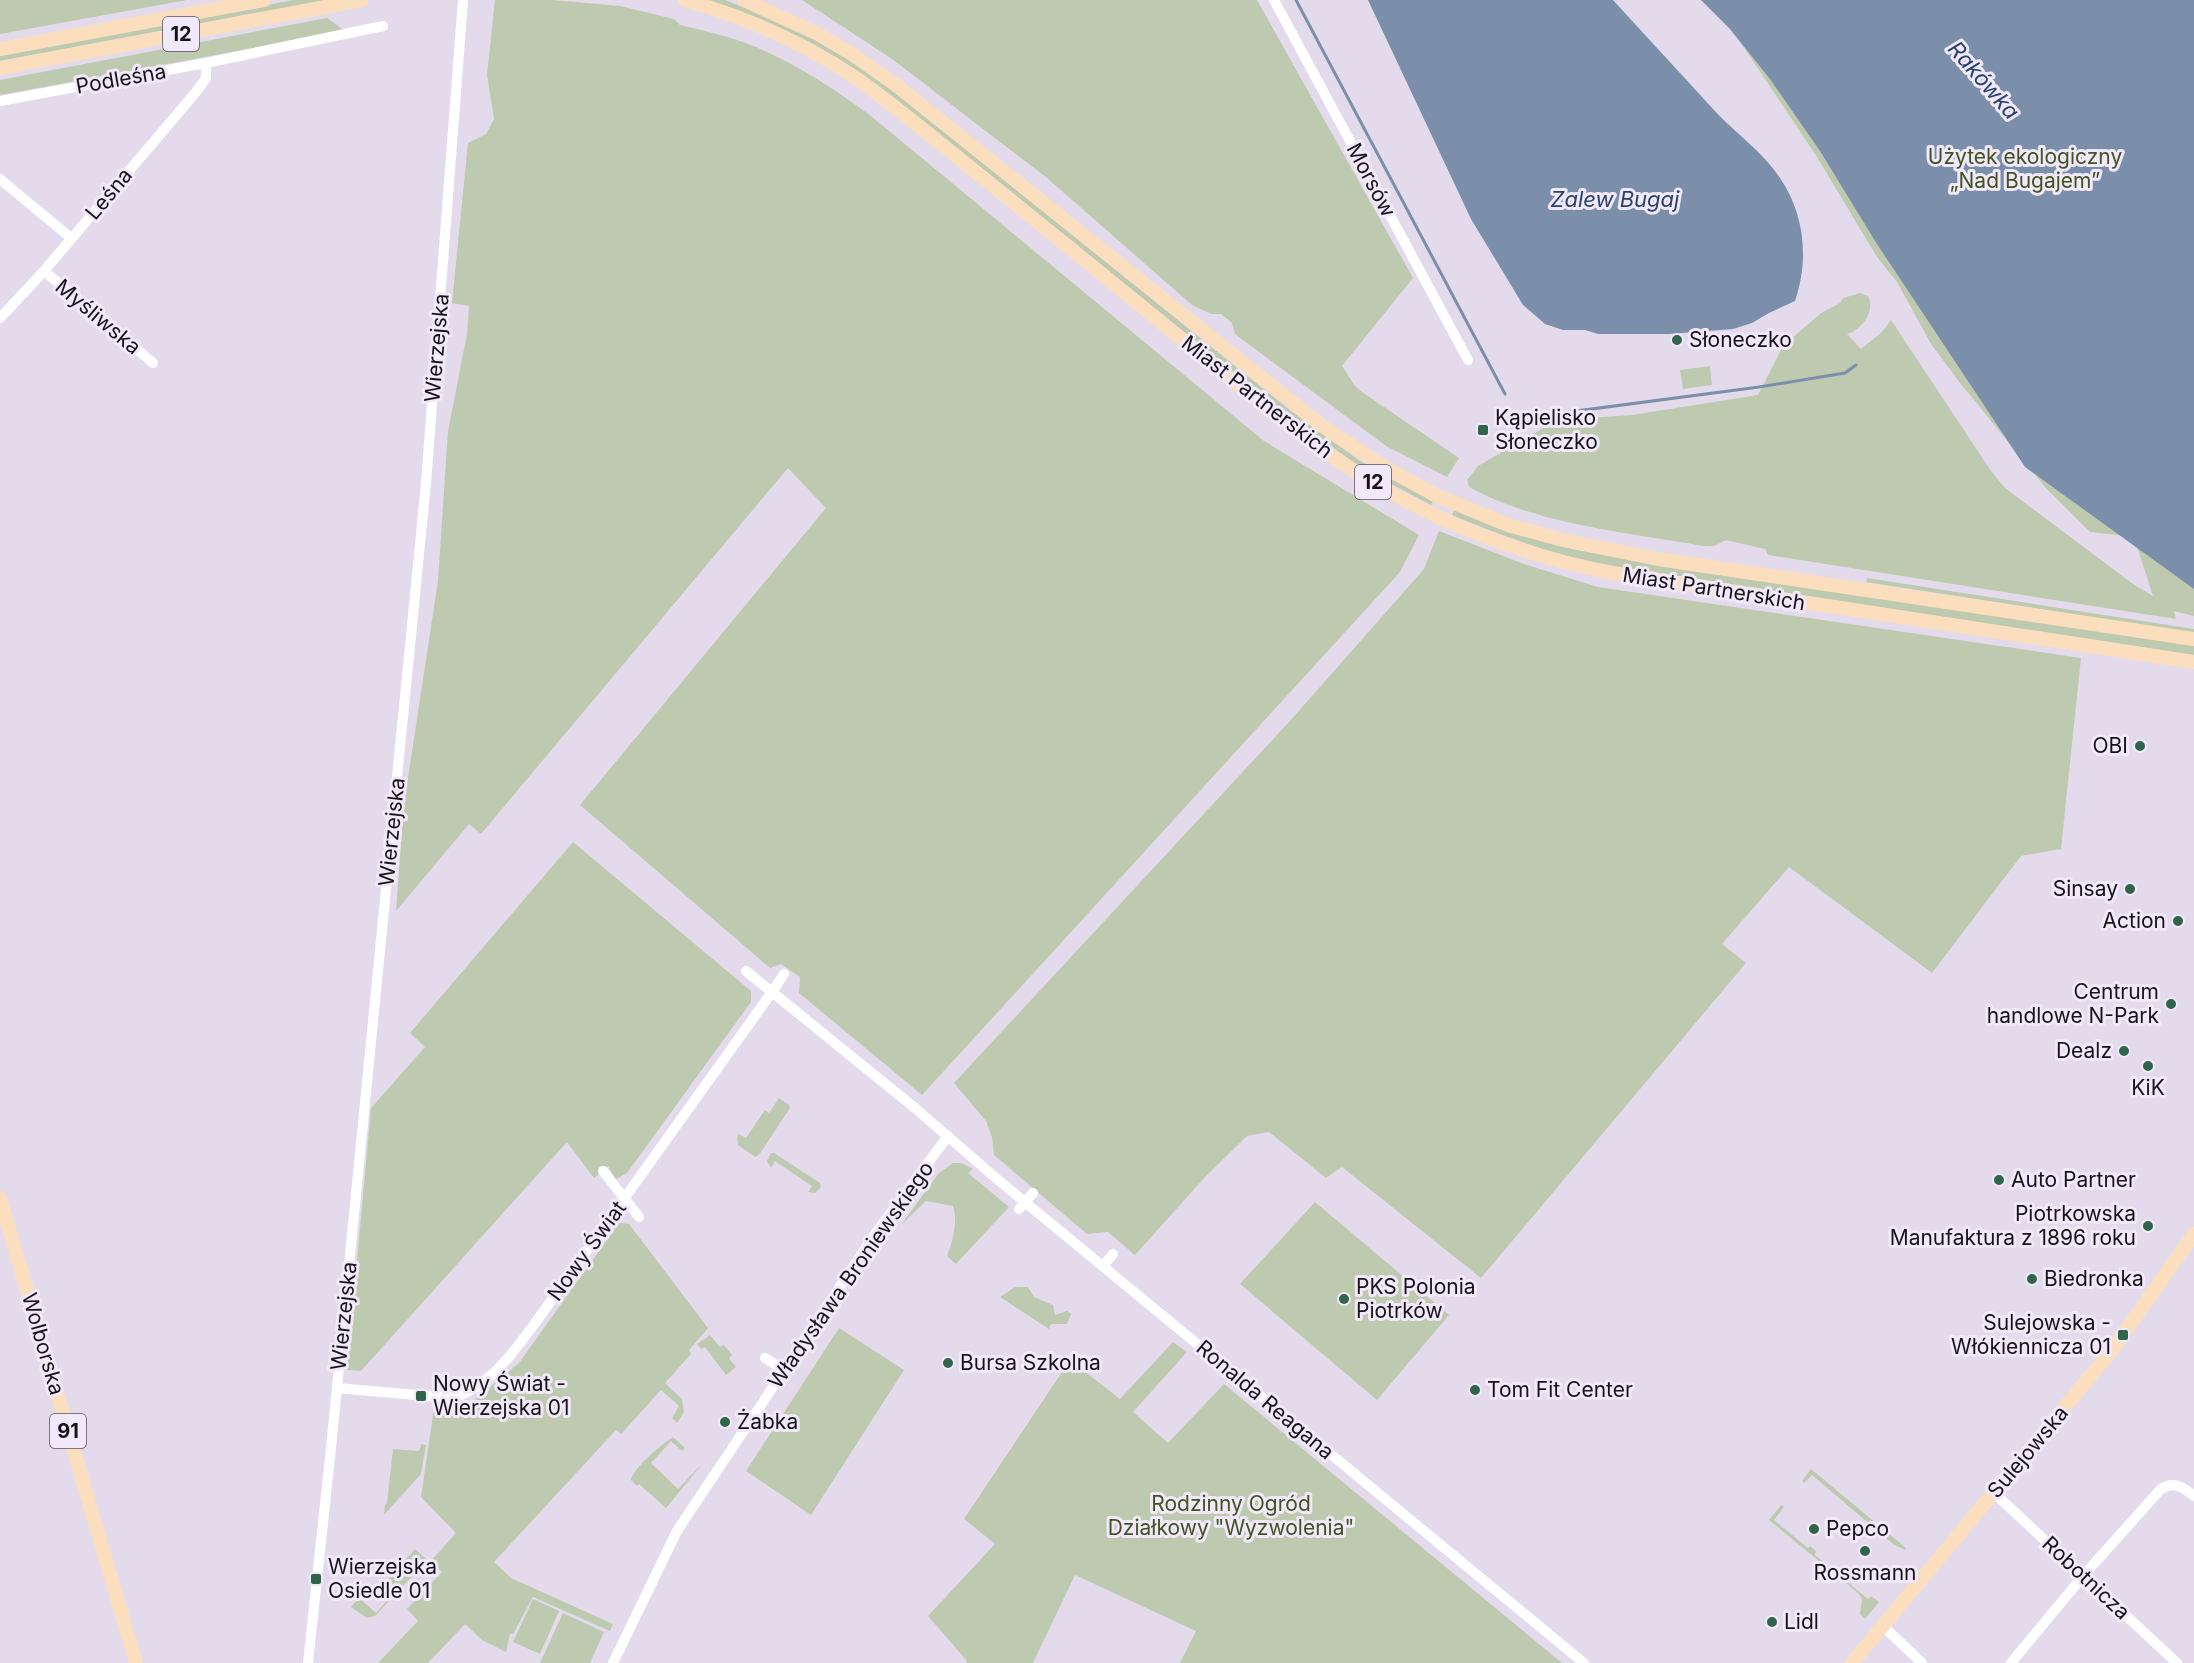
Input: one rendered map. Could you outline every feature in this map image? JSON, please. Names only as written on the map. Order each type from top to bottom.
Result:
[{"type":"main road","name":"12","points":[[0,49],[264,0]]},
{"type":"main road","name":"12","points":[[0,68],[362,0]]},
{"type":"main road","name":"Miast Partnerskich","points":[[685,0],[776,33],[854,77],[924,130],[1294,429],[1361,475],[1444,519],[1532,553],[1621,575],[2194,662]]},
{"type":"main road","name":"Miast Partnerskich","points":[[744,0],[818,33],[876,70],[938,117],[1303,412],[1338,438],[1386,468],[1451,502],[1529,531],[1628,554],[2194,639]]},
{"type":"main road","name":"Wolborska","points":[[0,1198],[136,1663]]},
{"type":"main road","name":"Sulejowska","points":[[1852,1663],[2112,1350],[2194,1234]]},
{"type":"street","name":"Wierzejska","points":[[308,1663],[426,483],[463,0]]},
{"type":"street","name":"Morsów","points":[[1274,0],[1468,360]]},
{"type":"street","name":"Podleśna","points":[[0,100],[206,63],[383,26]]},
{"type":"street","name":"Leśna","points":[[0,318],[44,271],[201,85],[207,73],[206,63]]},
{"type":"street","points":[[0,179],[71,238]]},
{"type":"street","name":"Myśliwska","points":[[44,271],[153,363]]},
{"type":"street","points":[[746,971],[948,1136]]},
{"type":"street","name":"Nowy Świat","points":[[337,1388],[446,1398],[461,1395],[475,1388],[495,1372],[518,1347],[626,1199],[784,974]]},
{"type":"street","name":"Ronalda Reagana","points":[[948,1136],[1022,1205],[1103,1266],[1584,1663]]},
{"type":"street","name":"Władysława Broniewskiego","points":[[613,1663],[677,1531],[877,1231],[948,1136]]},
{"type":"street","points":[[603,1171],[639,1217]]},
{"type":"street","points":[[1022,1205],[1033,1193]]},
{"type":"street","points":[[1103,1266],[1113,1254]]},
{"type":"street","points":[[765,1358],[784,1370]]},
{"type":"street","points":[[2011,1663],[2084,1576],[2163,1488],[2175,1484],[2194,1496]]},
{"type":"street","name":"Robotnicza","points":[[1995,1493],[2177,1663]]},
{"type":"street","points":[[1883,1626],[1922,1663]]},
{"type":"green space","points":[[0,0],[187,0],[0,34]]},
{"type":"green space","points":[[294,0],[328,0],[0,61],[0,56]]},
{"type":"green space","points":[[495,0],[553,0],[620,6],[674,19],[680,25],[743,42],[810,74],[871,116],[1264,441],[1419,535],[1400,572],[922,1095],[799,993],[800,977],[781,964],[770,968],[580,805],[826,508],[788,468],[481,834],[469,824],[396,911],[404,804],[438,581],[448,431],[467,334],[469,306],[452,303],[468,143],[486,134],[494,119],[487,75]]},
{"type":"green space","points":[[707,0],[725,0],[790,26],[851,60],[880,80],[1291,411],[1360,461],[1433,501],[1431,505],[1365,470],[1295,421],[876,84],[794,36]]},
{"type":"green space","points":[[802,0],[1257,0],[1413,278],[1342,366],[1355,386],[1362,392],[1459,458],[1447,477],[1386,446],[1235,334],[1232,323],[1221,314],[1211,314],[1192,305],[1047,178],[892,59]]},
{"type":"green space","name":"Użytek ekologiczny „Nad Bugajem”","points":[[1709,0],[2194,0],[2194,616],[2174,611],[2176,619],[1768,555],[1765,549],[1726,540],[1714,546],[1703,546],[1583,526],[1523,510],[1469,487],[1467,480],[1478,466],[1557,420],[1632,415],[1758,395],[1783,346],[1821,313],[1840,303],[1843,298],[1860,293],[1868,296],[1869,314],[1857,329],[1847,334],[1861,349],[1881,333],[1891,320],[1991,471],[2005,488],[2133,584],[2153,596],[2134,537],[2090,532],[2045,487],[1960,383],[1931,344],[1897,282],[1877,257],[1817,157],[1745,49]]},
{"type":"green space","points":[[327,18],[345,31],[0,95],[0,80]]},
{"type":"green space","points":[[1710,366],[1712,385],[1683,389],[1680,370]]},
{"type":"green space","points":[[1454,510],[1572,549],[2194,646],[2194,655],[1601,565],[1507,536],[1452,515]]},
{"type":"green space","points":[[1439,531],[1524,564],[1598,587],[2081,658],[2061,849],[2021,856],[1932,973],[1789,867],[1722,944],[1746,963],[1481,1278],[1342,1167],[1326,1178],[1269,1132],[1247,1136],[1206,1176],[1135,1255],[1108,1232],[1087,1234],[994,1155],[992,1137],[986,1121],[954,1083],[1289,722],[1424,569]]},
{"type":"green space","points":[[1867,578],[2194,629],[2194,633],[1866,582]]},
{"type":"green space","points":[[573,842],[751,991],[751,1002],[627,1173],[616,1179],[608,1166],[594,1178],[567,1142],[361,1371],[347,1370],[371,1108],[425,1047],[410,1033]]},
{"type":"green space","points":[[779,1098],[790,1108],[759,1155],[755,1157],[738,1145],[737,1137],[739,1134],[746,1138],[765,1110],[769,1113]]},
{"type":"green space","points":[[771,1153],[820,1183],[821,1187],[815,1193],[808,1192],[812,1186],[775,1161],[771,1168],[767,1161]]},
{"type":"green space","points":[[953,1163],[962,1163],[973,1169],[968,1173],[1009,1207],[956,1264],[947,1256],[954,1231],[953,1206],[926,1201],[901,1225],[939,1173]]},
{"type":"green space","name":"PKS Polonia Piotrków","points":[[1315,1202],[1449,1315],[1377,1400],[1240,1284]]},
{"type":"green space","points":[[619,1223],[629,1224],[708,1328],[689,1350],[691,1354],[665,1383],[682,1399],[684,1412],[677,1423],[672,1418],[679,1406],[661,1390],[621,1434],[616,1430],[494,1562],[511,1578],[613,1624],[610,1631],[533,1597],[513,1634],[510,1634],[506,1652],[482,1640],[465,1624],[428,1663],[378,1663],[418,1621],[407,1609],[442,1572],[431,1561],[456,1533],[421,1497],[434,1408],[452,1410],[468,1406],[519,1363]]},
{"type":"green space","points":[[1015,1287],[1028,1287],[1034,1297],[1053,1305],[1055,1315],[1067,1311],[1071,1314],[1067,1324],[1051,1324],[1049,1329],[1000,1297]]},
{"type":"green space","points":[[839,1328],[904,1370],[811,1515],[746,1471]]},
{"type":"green space","points":[[710,1335],[720,1347],[724,1345],[732,1355],[729,1358],[736,1367],[726,1375],[705,1347],[701,1349],[697,1344]]},
{"type":"green space","name":"Rodzinny Ogród Działkowy \"Wyzwolenia\"","points":[[1173,1342],[1187,1352],[1133,1412],[1168,1443],[1224,1384],[1562,1663],[1180,1663],[1196,1631],[1075,1575],[1033,1663],[966,1663],[967,1661],[928,1616],[995,1544],[964,1519],[1070,1360],[1120,1399]]},
{"type":"green space","points":[[673,1437],[685,1448],[682,1451],[671,1441],[651,1463],[678,1489],[703,1463],[666,1508],[639,1484],[637,1486],[631,1480],[642,1463]]},
{"type":"green space","points":[[421,1444],[426,1445],[421,1474],[384,1515],[393,1449],[418,1451]]},
{"type":"green space","points":[[1811,1469],[1906,1548],[1905,1550],[1893,1544],[1812,1475],[1804,1483],[1802,1481]]},
{"type":"green space","points":[[1781,1505],[1784,1507],[1774,1520],[1808,1548],[1810,1546],[1816,1551],[1815,1555],[1868,1599],[1871,1596],[1879,1602],[1894,1584],[1865,1619],[1860,1614],[1862,1599],[1858,1593],[1769,1520]]},
{"type":"green space","points":[[415,1549],[427,1560],[375,1616],[367,1618],[351,1607],[359,1598],[376,1613],[393,1594],[383,1585]]},
{"type":"green space","points":[[533,1599],[559,1611],[540,1654],[513,1642]]},
{"type":"green space","points":[[563,1613],[604,1632],[590,1663],[540,1663]]},
{"type":"water","name":"Zalew Bugaj","points":[[1368,0],[1613,0],[1713,109],[1765,159],[1780,178],[1795,207],[1802,238],[1802,270],[1795,301],[1752,323],[1733,329],[1669,334],[1598,334],[1585,330],[1563,330],[1545,324],[1523,305],[1471,219]]},
{"type":"water","name":"Użytek ekologiczny „Nad Bugajem”","points":[[1701,0],[2194,0],[2194,589],[2025,467],[1877,244],[1820,151],[1770,79],[1730,29]]},
{"type":"waterway","points":[[1296,0],[1505,394]]},
{"type":"waterway","points":[[1523,418],[1759,387],[1845,373],[1856,365]]},
{"type":"place","name":"Słoneczko","points":[[1677,340]]},
{"type":"place","name":"Kąpielisko Słoneczko","points":[[1483,430]]},
{"type":"place","name":"OBI","points":[[2140,746]]},
{"type":"place","name":"Sinsay","points":[[2130,889]]},
{"type":"place","name":"Action","points":[[2178,921]]},
{"type":"place","name":"Centrum handlowe N-Park","points":[[2171,1004]]},
{"type":"place","name":"Dealz","points":[[2124,1051]]},
{"type":"place","name":"KiK","points":[[2148,1066]]},
{"type":"place","name":"Auto Partner","points":[[1999,1180]]},
{"type":"place","name":"Piotrkowska Manufaktura z 1896 roku","points":[[2148,1226]]},
{"type":"place","name":"Biedronka","points":[[2032,1279]]},
{"type":"place","name":"PKS Polonia Piotrków","points":[[1344,1299]]},
{"type":"place","name":"Sulejowska - Włókiennicza 01","points":[[2123,1335]]},
{"type":"place","name":"Bursa Szkolna","points":[[948,1363]]},
{"type":"place","name":"Tom Fit Center","points":[[1475,1390]]},
{"type":"place","name":"Nowy Świat - Wierzejska 01","points":[[421,1396]]},
{"type":"place","name":"Żabka","points":[[725,1422]]},
{"type":"place","name":"Pepco","points":[[1814,1529]]},
{"type":"place","name":"Rossmann","points":[[1865,1551]]},
{"type":"place","name":"Wierzejska Osiedle 01","points":[[316,1579]]},
{"type":"place","name":"Lidl","points":[[1772,1622]]},
{"type":"water label","name":"Rakówka","points":[[1984,80]]}]
